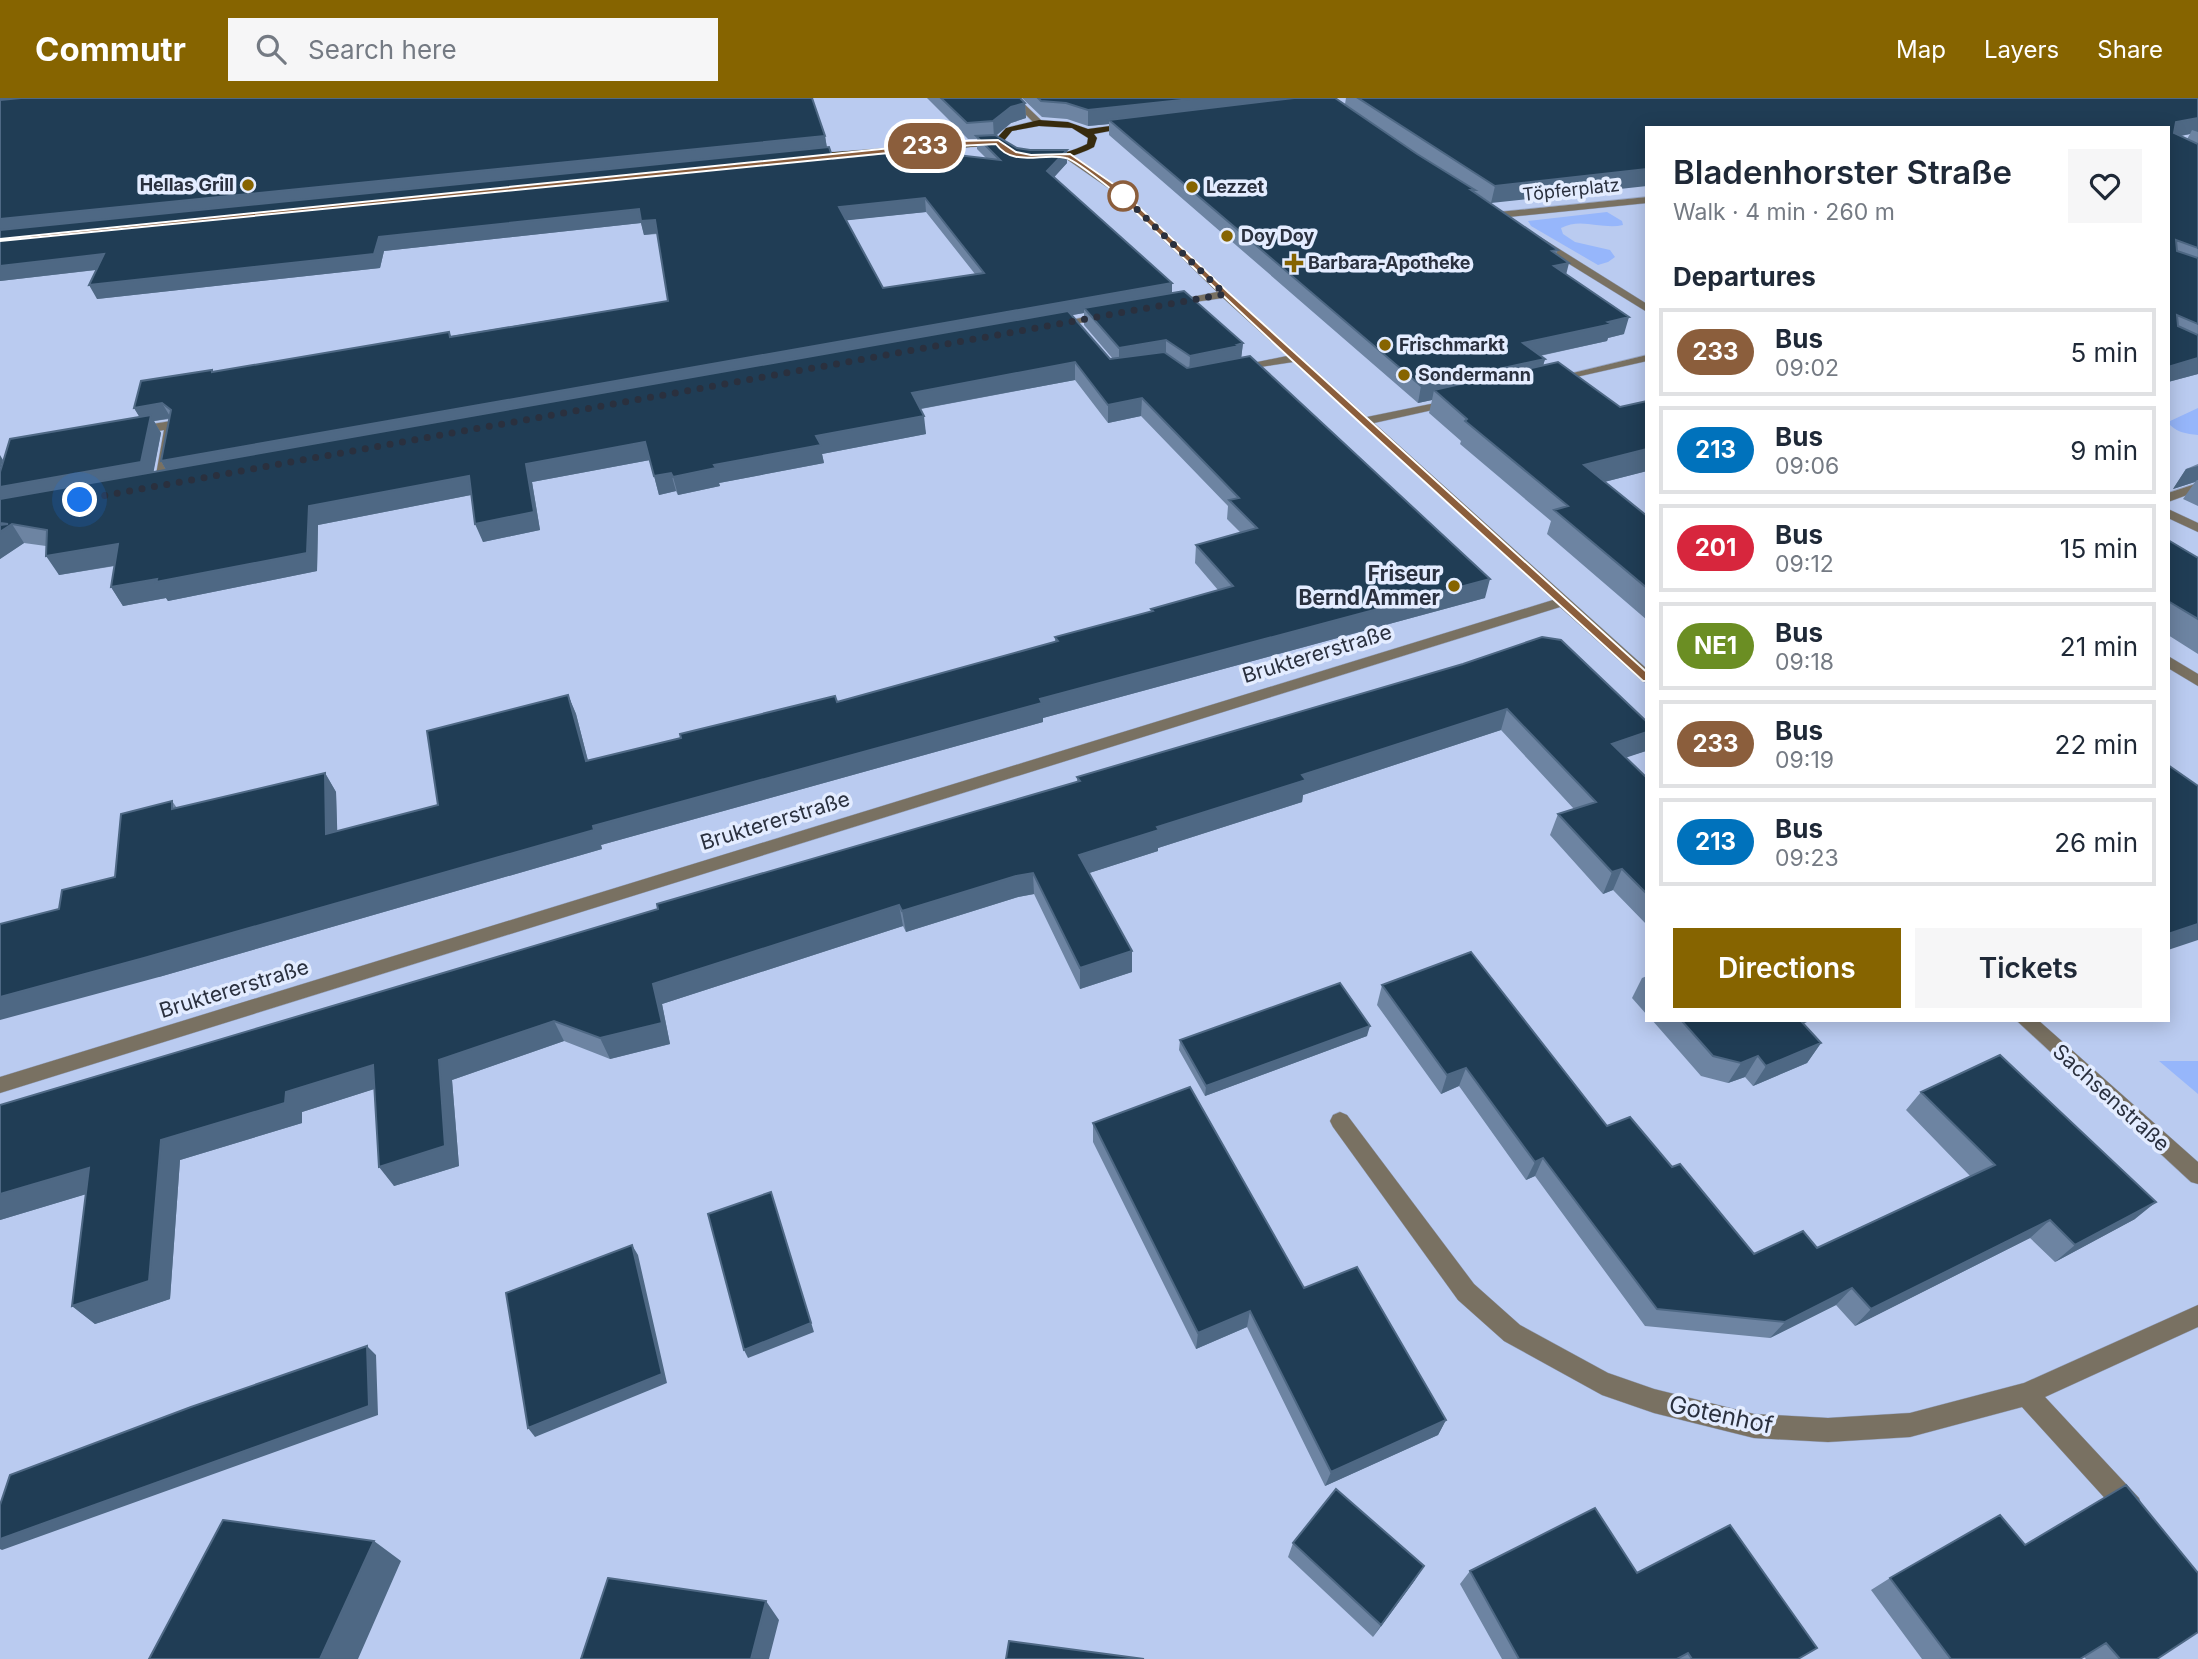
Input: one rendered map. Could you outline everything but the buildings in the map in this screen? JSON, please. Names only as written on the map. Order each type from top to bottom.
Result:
[{"type":"main road","points":[[1039,123],[1076,126],[1093,138],[1091,145],[1068,156],[1050,158],[1023,156],[1003,148],[998,142],[1000,135],[1009,129],[1039,123]]},
{"type":"main road","points":[[1088,132],[1148,124]]},
{"type":"main road","points":[[792,158],[998,142]]},
{"type":"street","points":[[1013,98],[1039,123]]},
{"type":"street","points":[[1068,156],[1116,190],[1225,294],[1645,676]]},
{"type":"street","name":"Töpferplatz","points":[[1498,215],[1645,200]]},
{"type":"street","name":"Töpferplatz","points":[[1487,208],[1510,222]]},
{"type":"street","name":"Töpferplatz","points":[[1521,229],[1645,308]]},
{"type":"street","points":[[1161,305],[1225,294]]},
{"type":"street","points":[[1045,326],[1076,327],[1123,312]]},
{"type":"street","points":[[1227,371],[1295,358]]},
{"type":"street","points":[[1540,382],[1645,358]]},
{"type":"street","points":[[1366,421],[1460,400]]},
{"type":"street","points":[[119,433],[171,425],[153,487],[174,483]]},
{"type":"street","points":[[2170,498],[2198,487]]},
{"type":"street","points":[[2170,514],[2198,528]]},
{"type":"street","name":"Bruktererstraße","points":[[0,1085],[1564,601]]},
{"type":"street","points":[[2170,662],[2198,681]]},
{"type":"street","name":"Sachsenstraße","points":[[2027,1022],[2198,1175]]},
{"type":"street","name":"Gotenhof","points":[[1340,1121],[1466,1292],[1512,1333],[1602,1384],[1654,1401],[1754,1426],[1828,1430],[1910,1425],[2026,1394],[2198,1316]]},
{"type":"street","points":[[2026,1394],[2144,1521]]},
{"type":"shaded area","points":[[1607,212],[1622,221],[1623,225],[1576,224],[1561,228],[1563,234],[1575,242],[1610,250],[1615,257],[1598,265],[1531,226],[1528,221]]},
{"type":"shaded area","points":[[2198,408],[2198,435],[2177,430],[2170,421]]},
{"type":"shaded area","points":[[2159,1061],[2198,1061],[2198,1094]]},
{"type":"bus line","name":"233","points":[[0,239],[819,155],[959,144],[998,142],[1014,154],[1050,158],[1068,156],[1116,190],[1225,294],[1645,676]]},
{"type":"place","name":"Hellas Grill","points":[[248,185]]},
{"type":"place","name":"Lezzet","points":[[1192,187]]},
{"type":"place","name":"Doy Doy","points":[[1227,236]]},
{"type":"place","name":"Barbara-Apotheke","points":[[1294,263]]},
{"type":"place","name":"Frischmarkt","points":[[1385,345]]},
{"type":"place","name":"Sondermann","points":[[1404,375]]},
{"type":"place","name":"Friseur Bernd Ammer","points":[[1454,586]]},
{"type":"route","points":[[80,500],[1225,294],[1123,196]]}]
